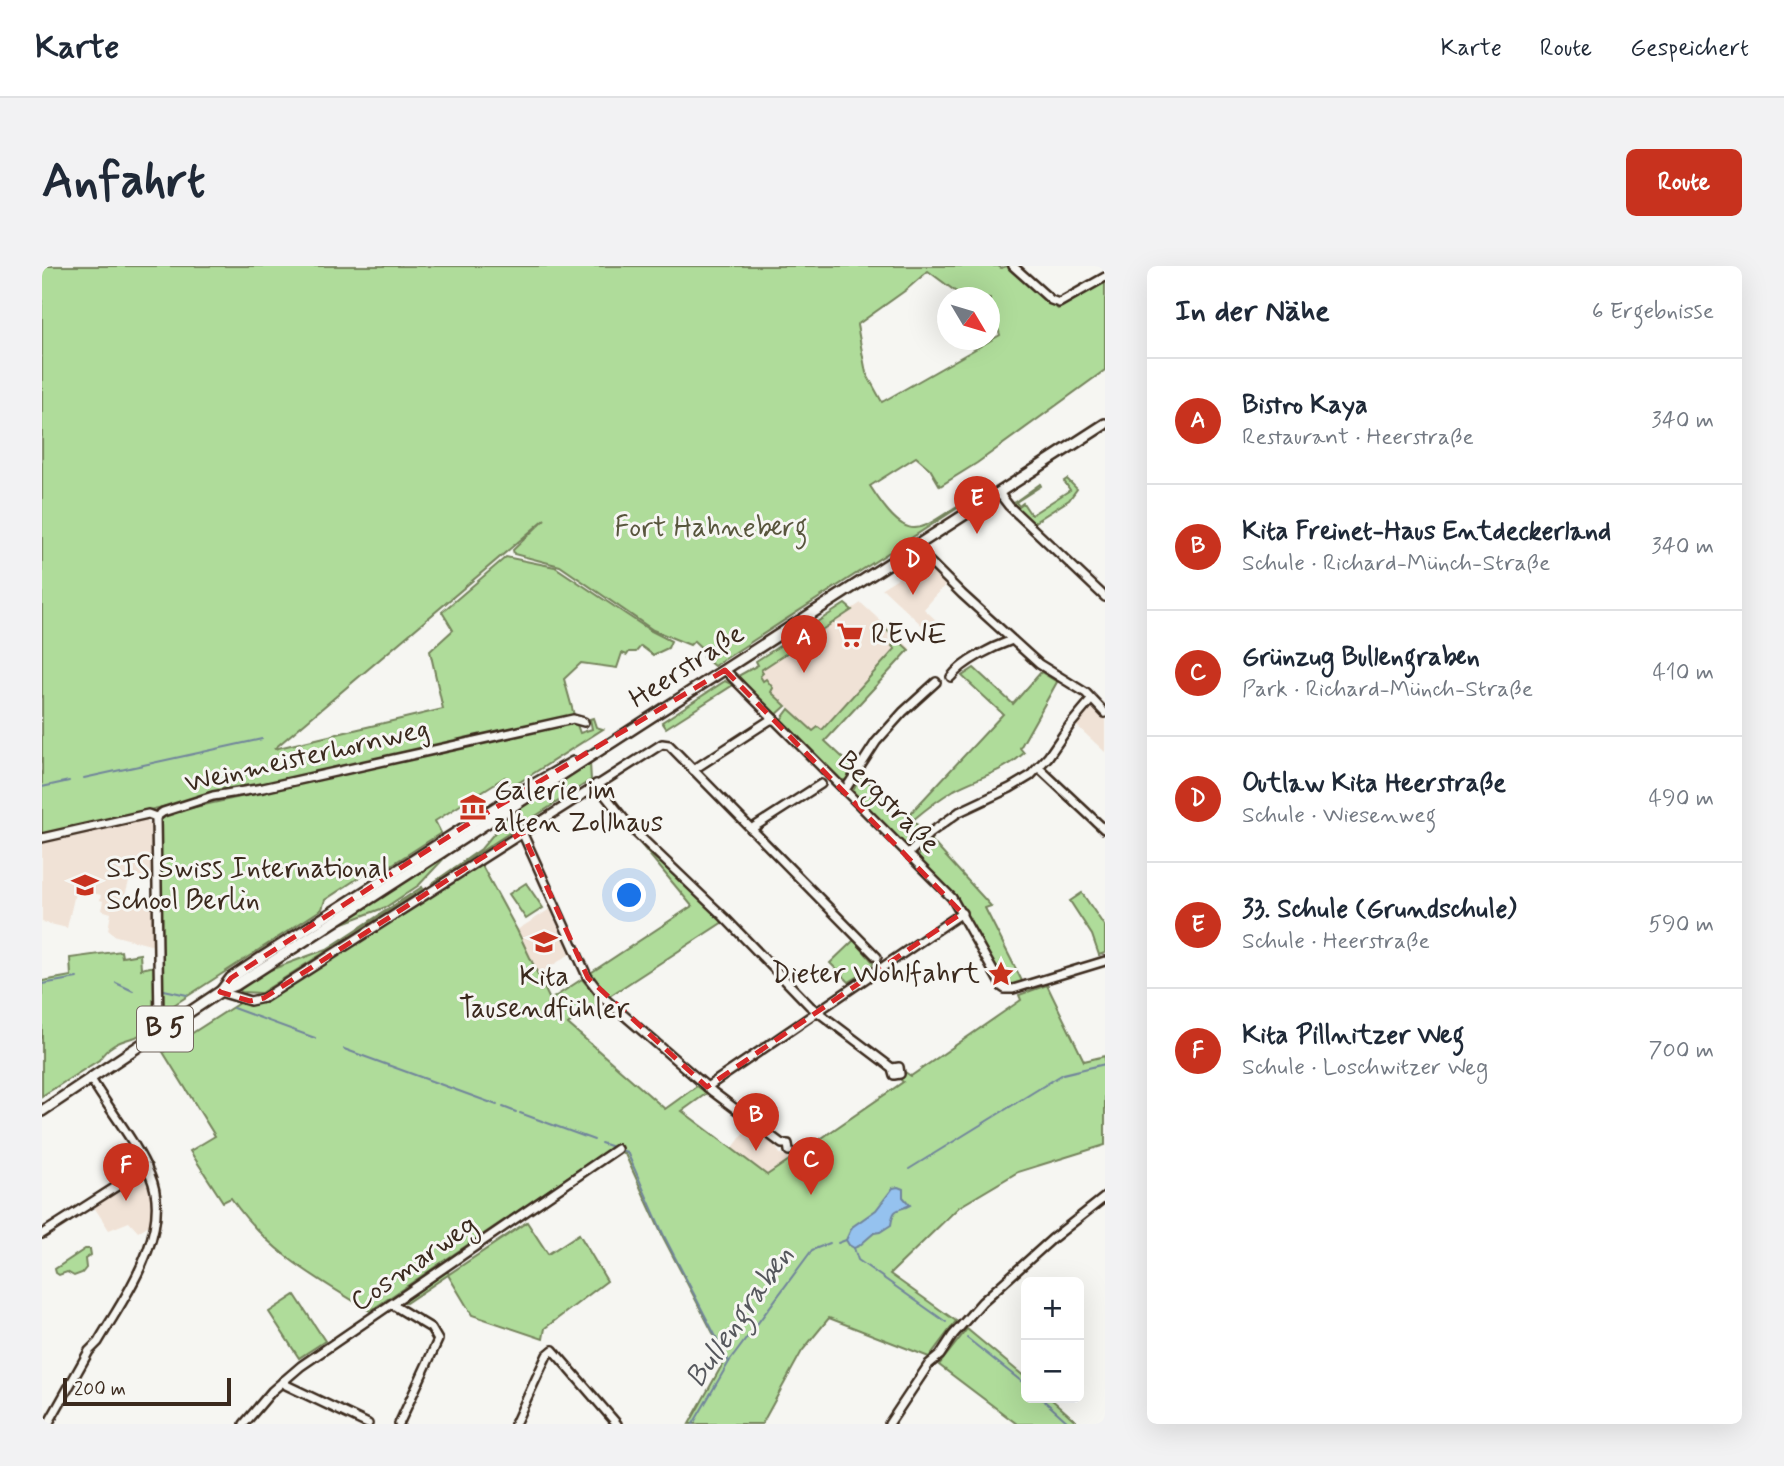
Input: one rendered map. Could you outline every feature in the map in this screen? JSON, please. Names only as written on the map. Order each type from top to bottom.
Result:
[{"type":"main road","name":"Heerstraße","points":[[42,1111],[220,992],[236,985],[1105,424]]},
{"type":"street","points":[[1013,266],[1051,300],[1059,303],[1105,277]]},
{"type":"street","points":[[999,493],[1009,506],[1105,597]]},
{"type":"street","points":[[915,547],[1012,640],[1040,664],[1086,693],[1105,713]]},
{"type":"street","points":[[951,677],[992,648],[1012,640]]},
{"type":"street","name":"Bergstraße","points":[[725,670],[943,889],[962,913],[1004,989],[1013,989],[1105,961]]},
{"type":"street","points":[[845,790],[876,742],[903,712],[936,682]]},
{"type":"street","points":[[908,854],[959,811],[1019,784],[1039,768],[1091,701]]},
{"type":"street","name":"Weinmeisterhornweg","points":[[42,838],[148,814],[156,817],[163,812],[213,796],[263,788],[573,719],[584,722]]},
{"type":"street","points":[[693,769],[770,720],[775,720]]},
{"type":"street","points":[[220,992],[250,1001],[264,998],[662,744],[669,745],[877,957]]},
{"type":"street","points":[[1039,768],[1104,829]]},
{"type":"street","points":[[596,784],[632,829],[724,917],[817,1012],[892,1068]]},
{"type":"street","points":[[751,828],[821,785]]},
{"type":"street","points":[[156,817],[159,1023],[163,1030]]},
{"type":"street","points":[[522,832],[588,978],[604,998],[707,1087],[782,1144]]},
{"type":"street","points":[[707,1087],[962,913]]},
{"type":"street","points":[[48,1424],[89,1351],[99,1342],[141,1268],[153,1239],[156,1198],[152,1178],[130,1137],[91,1079]]},
{"type":"street","name":"Cosmarweg","points":[[244,1424],[283,1381],[617,1149]]},
{"type":"street","points":[[42,1234],[147,1167]]},
{"type":"street","points":[[889,1424],[929,1364],[940,1355],[953,1335],[982,1302],[1016,1270],[1105,1197]]},
{"type":"street","points":[[393,1304],[431,1328],[438,1340],[399,1424]]},
{"type":"street","points":[[515,1424],[547,1355],[553,1350],[617,1424]]},
{"type":"street","points":[[283,1381],[286,1385],[368,1424]]},
{"type":"highlighted area","points":[[725,670],[962,913],[707,1087],[588,978],[522,832],[264,998],[250,1001],[220,992],[231,978],[465,826]]},
{"type":"shaded area","points":[[923,562],[946,584],[924,609],[937,621],[928,631],[882,588]]},
{"type":"shaded area","points":[[861,603],[910,648],[825,742],[751,673]]},
{"type":"shaded area","points":[[1091,709],[1096,709],[1105,717],[1105,752],[1076,725]]},
{"type":"shaded area","name":"SIS Swiss International School Berlin","points":[[144,818],[150,824],[153,881],[140,879],[129,882],[124,899],[154,906],[154,946],[116,936],[108,930],[111,913],[101,910],[101,895],[76,889],[67,928],[42,922],[42,841]]},
{"type":"shaded area","name":"Kita Tausendfühler","points":[[550,909],[570,954],[538,975],[517,930]]},
{"type":"shaded area","points":[[749,1126],[776,1147],[780,1154],[793,1158],[768,1175],[732,1149]]},
{"type":"shaded area","points":[[140,1177],[145,1179],[150,1196],[149,1225],[138,1232],[129,1222],[109,1230],[94,1207]]},
{"type":"green space","name":"Fort Hahneberg","points":[[42,266],[1007,266],[1058,309],[1105,281],[1105,370],[977,463],[940,486],[930,469],[916,457],[870,486],[885,508],[898,521],[909,527],[930,523],[976,496],[714,666],[703,657],[707,653],[694,641],[690,645],[653,630],[560,566],[514,554],[513,550],[545,519],[274,749],[443,709],[430,651],[453,630],[442,612],[506,557],[555,567],[651,631],[671,641],[668,648],[653,655],[641,646],[636,652],[629,652],[627,655],[622,653],[617,668],[581,663],[564,679],[574,715],[42,834]],"holes":[[[928,271],[950,287],[1000,287],[1000,350],[974,350],[882,402],[866,373],[857,325]]]},
{"type":"green space","points":[[1067,479],[1077,489],[1069,500],[1033,523],[1012,504],[1040,484],[1041,486],[1016,502],[1019,506],[1023,503],[1031,515],[1070,490],[1064,481]]},
{"type":"green space","points":[[845,604],[852,610],[761,670],[763,681],[766,679],[773,688],[771,692],[786,706],[775,716],[738,676],[758,665],[756,661]]},
{"type":"green space","points":[[886,629],[909,650],[825,741],[854,768],[847,780],[840,780],[780,721],[789,709],[813,731],[818,727],[822,730],[895,649],[892,646],[896,640]]},
{"type":"green space","points":[[974,668],[1013,704],[1041,672],[1057,682],[1020,748],[1024,753],[999,770],[954,790],[928,808],[913,820],[924,833],[913,844],[904,844],[852,793],[861,775],[907,817],[1003,714],[962,676]]},
{"type":"green space","points":[[725,681],[733,685],[666,728],[662,722]]},
{"type":"green space","points":[[593,718],[596,727],[603,729],[512,787],[505,777],[435,821],[441,833],[385,869],[375,867],[325,900],[322,909],[163,1012],[157,841],[159,821],[168,813],[573,723],[577,725],[580,733],[592,729],[590,719]]},
{"type":"green space","points":[[590,763],[591,780],[431,884],[481,849],[503,823],[507,814]]},
{"type":"green space","points":[[498,821],[449,853],[419,885],[386,907],[338,925],[286,957]]},
{"type":"green space","points":[[624,824],[704,900],[723,922],[608,997],[589,974],[692,906]]},
{"type":"green space","points":[[930,839],[991,906],[985,908],[1023,983],[1013,986],[1002,982],[961,906],[918,859],[919,850]]},
{"type":"green space","points":[[480,862],[517,930],[550,1000],[582,979],[601,1002],[568,1024],[665,1109],[697,1086],[707,1093],[682,1111],[767,1175],[792,1158],[789,1155],[794,1149],[800,1153],[903,1082],[900,1079],[905,1072],[911,1076],[1021,1000],[1019,995],[1047,985],[1084,1061],[1105,1056],[1105,1145],[1018,1172],[959,1207],[890,1274],[956,1321],[929,1357],[829,1318],[802,1351],[762,1424],[689,1424],[726,1358],[663,1237],[625,1154],[612,1147],[370,1311],[312,1275],[277,1249],[245,1217],[231,1198],[223,1202],[190,1151],[215,1136],[163,1052],[239,1003],[252,1005],[265,1001]]},
{"type":"green space","points":[[526,883],[543,908],[526,919],[509,894]]},
{"type":"green space","points":[[422,887],[423,889],[261,993],[241,992],[239,987],[262,973],[327,949]]},
{"type":"green space","points":[[1082,893],[1105,927],[1105,953],[1099,955],[1092,935],[1070,901]]},
{"type":"green space","points":[[854,940],[873,962],[872,968],[849,982],[830,963]]},
{"type":"green space","points":[[121,951],[122,957],[140,954],[141,969],[155,966],[153,1026],[114,1045],[99,1060],[42,1096],[42,981],[71,976],[70,958]]},
{"type":"green space","points":[[527,1222],[548,1254],[579,1234],[607,1281],[545,1328],[543,1339],[472,1315],[448,1275],[406,1303],[403,1301],[446,1269],[449,1274]]},
{"type":"green space","points":[[85,1249],[90,1249],[91,1255],[85,1259],[86,1268],[82,1273],[74,1276],[67,1272],[59,1275],[56,1273],[55,1269]]},
{"type":"green space","points":[[295,1295],[325,1341],[299,1358],[269,1312]]},
{"type":"green space","points":[[967,1329],[1021,1374],[1021,1403],[1056,1403],[1079,1424],[1017,1424],[939,1365]]},
{"type":"water","points":[[893,1188],[903,1189],[903,1197],[910,1205],[897,1210],[891,1225],[874,1233],[859,1246],[854,1248],[849,1245],[846,1240],[852,1227],[876,1210]]},
{"type":"waterway","points":[[84,778],[262,739]]},
{"type":"waterway","points":[[42,787],[69,781]]},
{"type":"waterway","points":[[42,984],[77,978]]},
{"type":"waterway","points":[[116,983],[133,991]]},
{"type":"waterway","points":[[164,990],[187,995]]},
{"type":"waterway","points":[[233,1008],[315,1038]]},
{"type":"waterway","points":[[344,1049],[497,1105]]},
{"type":"waterway","name":"Bullengraben","points":[[909,1169],[1063,1074],[1105,1064]]},
{"type":"waterway","points":[[503,1107],[516,1112]]},
{"type":"waterway","points":[[520,1113],[594,1140]]},
{"type":"waterway","points":[[601,1143],[613,1147]]},
{"type":"waterway","points":[[621,1150],[627,1152],[664,1236],[729,1362]]},
{"type":"waterway","name":"Bullengraben","points":[[838,1243],[846,1240]]},
{"type":"waterway","name":"Bullengraben","points":[[693,1424],[729,1362],[812,1250],[830,1243]]},
{"type":"waterway","points":[[854,1248],[858,1260],[946,1322]]},
{"type":"waterway","points":[[967,1338],[1021,1381]]},
{"type":"waterway","points":[[1047,1403],[1070,1424]]},
{"type":"place","name":"33. Schule (Grundschule)","points":[[977,534]]},
{"type":"place","name":"Outlaw Kita Heerstraße","points":[[913,595]]},
{"type":"place","name":"REWE","points":[[850,635]]},
{"type":"place","name":"Bistro Kaya","points":[[804,673]]},
{"type":"place","name":"Galerie im alten Zollhaus","points":[[473,807]]},
{"type":"place","name":"SIS Swiss International School Berlin","points":[[85,885]]},
{"type":"place","name":"Kita Tausendfühler","points":[[544,942]]},
{"type":"place","name":"Dieter Wohlfahrt","points":[[1001,974]]},
{"type":"place","name":"Kita Freinet-Haus Entdeckerland","points":[[756,1151]]},
{"type":"place","name":"Grünzug Bullengraben","points":[[811,1195]]},
{"type":"place","name":"Kita Pillnitzer Weg","points":[[126,1201]]}]
